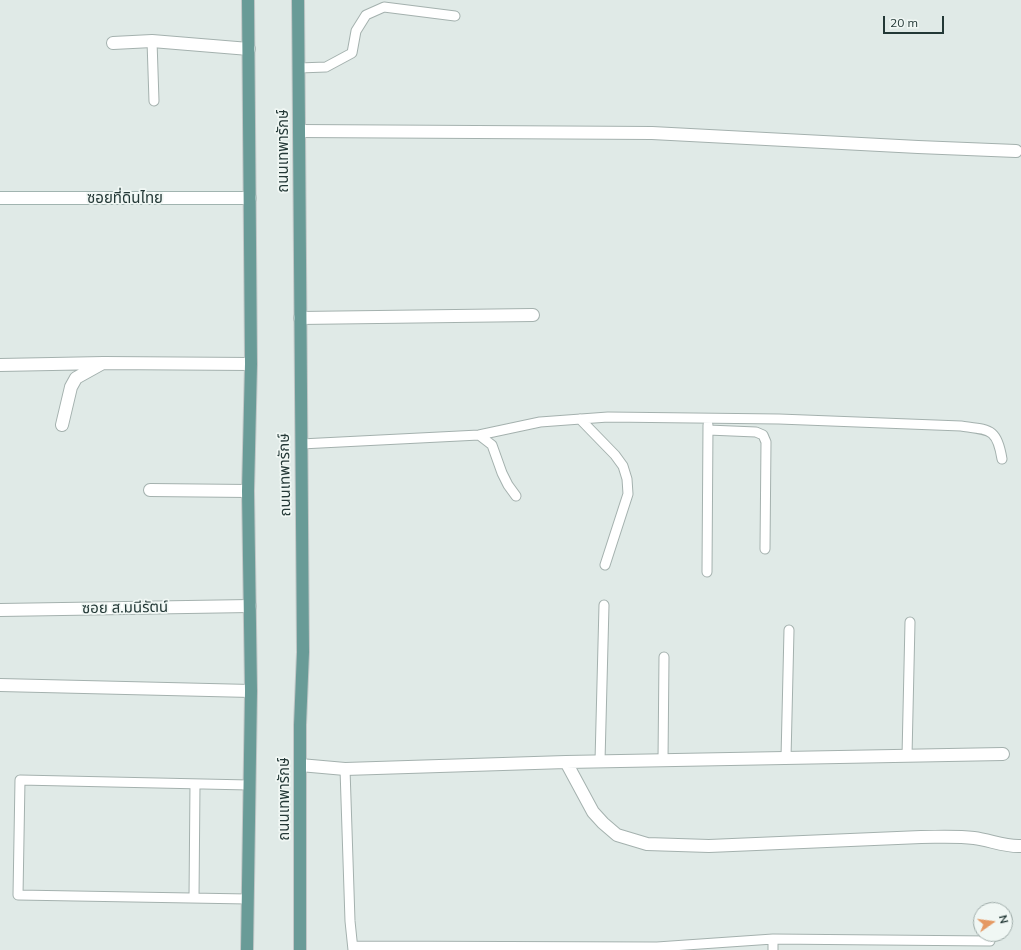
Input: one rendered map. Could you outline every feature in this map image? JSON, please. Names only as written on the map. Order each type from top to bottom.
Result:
[{"type":"main road","points":[[247,950],[251,691],[248,491],[251,364],[248,0]]},
{"type":"main road","name":"ถนนเทพารักษ์","points":[[298,0],[303,652],[300,765],[300,950]]},
{"type":"street","points":[[113,43],[152,42],[249,50]]},
{"type":"street","points":[[299,131],[652,133],[1016,151]]},
{"type":"street","name":"ซอยที่ดินไทย","points":[[0,198],[250,198]]},
{"type":"street","points":[[300,318],[533,316]]},
{"type":"street","points":[[0,365],[104,363],[251,364]]},
{"type":"street","points":[[62,425],[71,387],[76,378],[104,363]]},
{"type":"street","points":[[150,490],[248,491]]},
{"type":"street","name":"ซอย ส.มนีรัตน์","points":[[0,610],[250,606]]},
{"type":"street","points":[[0,685],[251,691]]},
{"type":"street","points":[[300,765],[345,769],[600,761],[1003,754]]},
{"type":"street","points":[[566,762],[593,812],[603,823],[617,835],[647,844],[709,846],[953,837],[974,838],[1021,846]]},
{"type":"lane","points":[[299,68],[326,67],[352,53],[356,30],[366,15],[384,7],[455,16]]},
{"type":"lane","points":[[152,42],[154,101]]},
{"type":"lane","points":[[301,444],[479,434],[540,422],[608,417],[779,418],[974,428],[987,430],[995,435],[1000,444],[1002,459]]},
{"type":"lane","points":[[707,572],[708,418]]},
{"type":"lane","points":[[580,419],[615,455],[623,466],[627,479],[628,494],[605,565]]},
{"type":"lane","points":[[708,430],[756,432],[762,435],[766,442],[765,549]]},
{"type":"lane","points":[[479,434],[492,445],[502,473],[516,496]]},
{"type":"lane","points":[[600,761],[604,605]]},
{"type":"lane","points":[[907,756],[910,622]]},
{"type":"lane","points":[[786,758],[789,630]]},
{"type":"lane","points":[[663,760],[664,657]]},
{"type":"lane","points":[[345,769],[350,921],[353,948],[657,948],[773,939],[973,941]]},
{"type":"lane","points":[[248,899],[18,895],[20,780],[249,785]]},
{"type":"lane","points":[[194,898],[195,784]]},
{"type":"lane","points":[[773,939],[773,950]]},
{"type":"lane","points":[[905,940],[905,950]]}]
